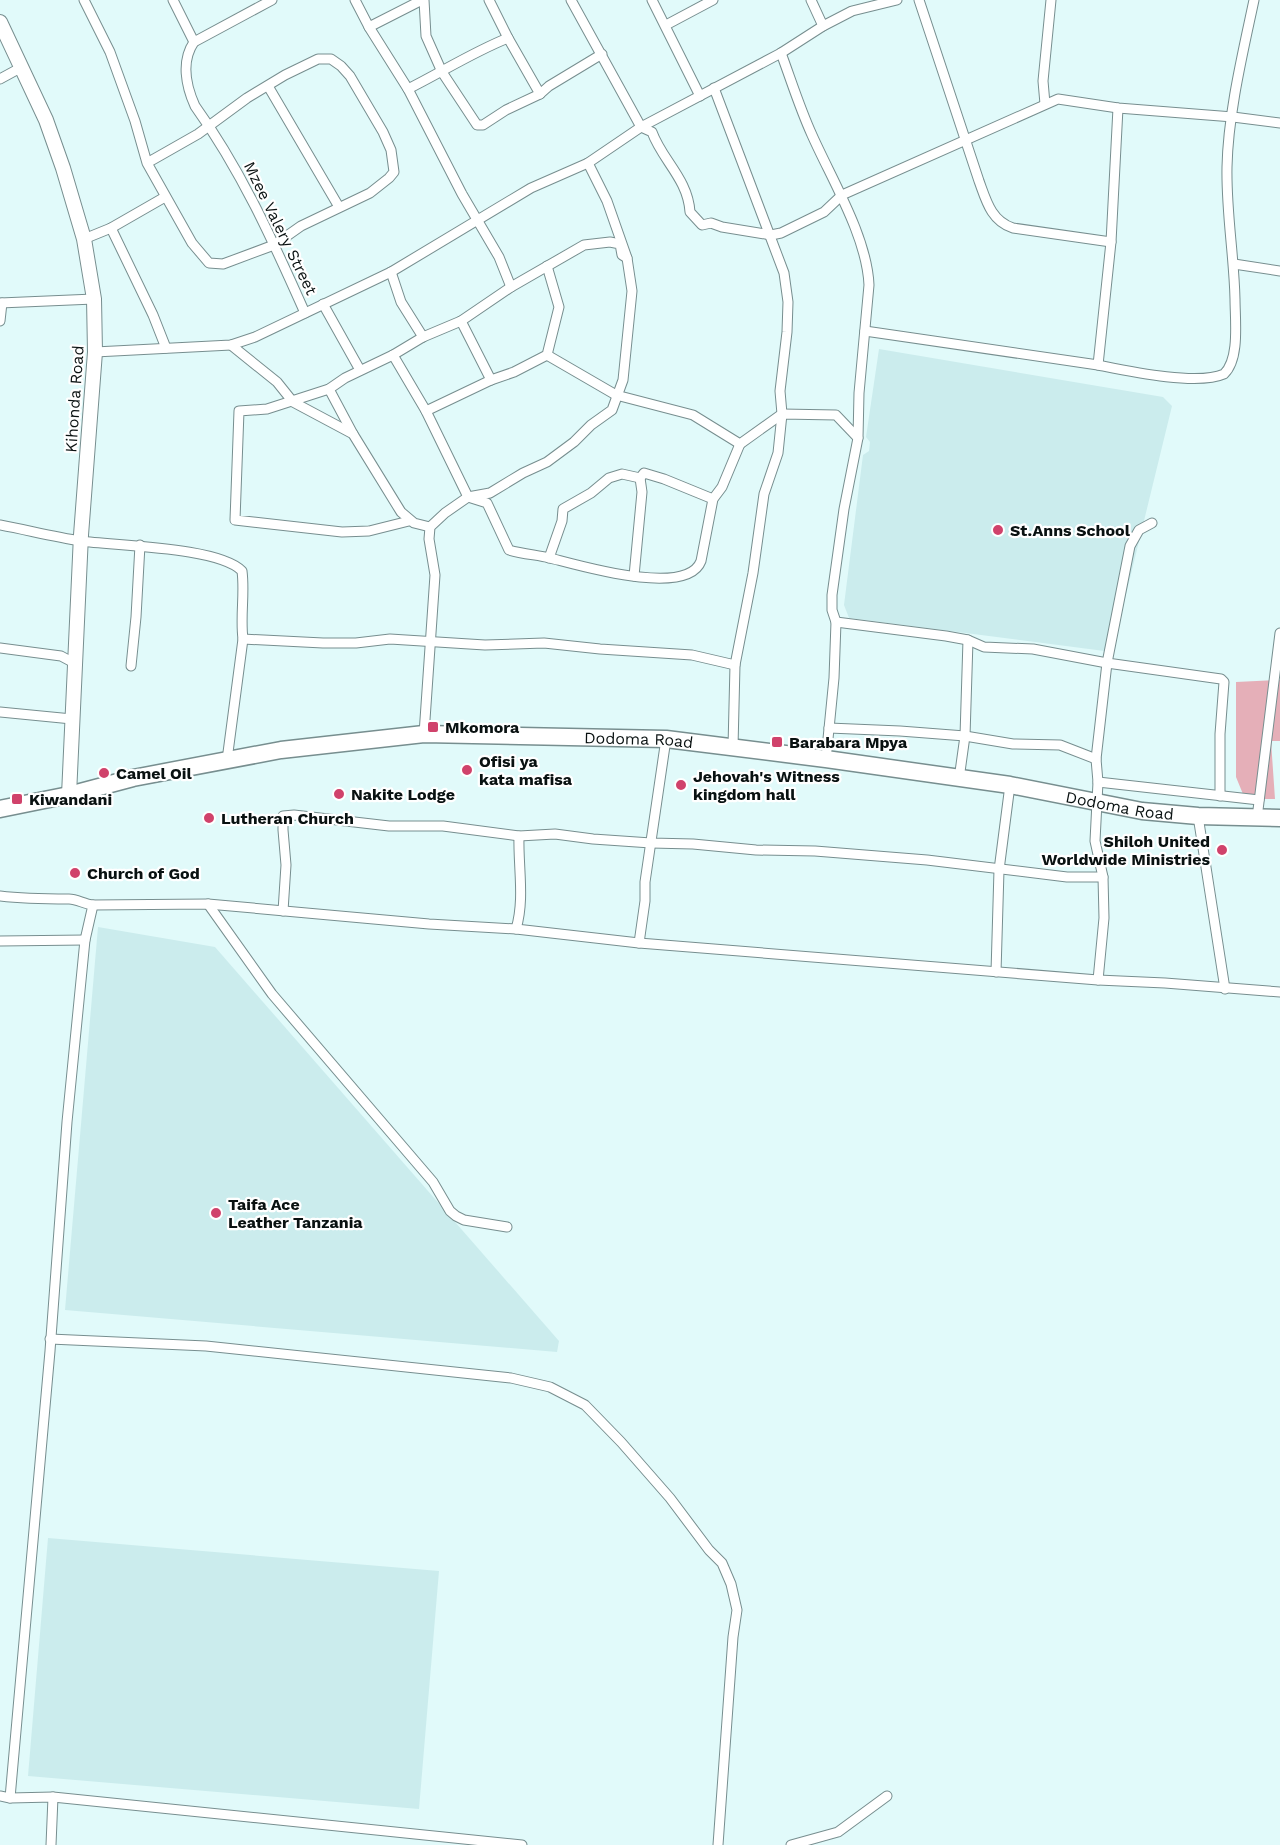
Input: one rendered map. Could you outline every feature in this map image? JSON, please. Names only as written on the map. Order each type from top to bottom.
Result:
[{"type":"highway","name":"Dodoma Road","points":[[0,809],[69,795],[133,778],[281,750],[424,734],[666,739],[1010,785],[1142,811],[1198,816],[1280,818]]},
{"type":"street","points":[[84,0],[110,52],[135,121],[147,163],[192,243],[210,262],[219,265],[232,262],[274,245],[301,226],[370,193],[394,172],[391,150],[370,110],[351,76],[331,59],[318,59],[305,65],[247,98],[191,138],[147,163]]},
{"type":"street","points":[[173,0],[194,42],[255,4],[272,0]]},
{"type":"street","points":[[355,0],[408,89],[462,194],[480,220],[511,286]]},
{"type":"street","points":[[369,27],[423,0],[426,36],[442,72],[477,125],[483,125],[506,110],[540,94],[549,86],[602,54]]},
{"type":"street","points":[[489,0],[540,94]]},
{"type":"street","points":[[652,0],[700,96]]},
{"type":"street","points":[[666,25],[713,0]]},
{"type":"street","points":[[811,0],[823,26]]},
{"type":"street","points":[[852,11],[855,0]]},
{"type":"street","points":[[95,352],[231,345],[255,337],[390,272],[531,188],[588,163],[641,127],[781,53],[823,26],[852,11],[897,0]]},
{"type":"street","points":[[919,0],[989,209],[1007,226],[1111,242]]},
{"type":"street","points":[[1045,104],[1043,81],[1051,0]]},
{"type":"street","points":[[865,331],[1148,374],[1211,378],[1224,374],[1232,364],[1235,332],[1234,264],[1227,191],[1227,163],[1241,59],[1254,0]]},
{"type":"street","points":[[574,1],[641,127],[652,132],[655,142],[678,176],[689,200],[690,212],[702,225],[711,223],[771,236],[781,233],[824,212],[842,195],[1058,99],[1118,108],[1280,123]]},
{"type":"street","name":"Kihonda Road","points":[[0,22],[46,120],[63,168],[84,239],[94,299],[95,352],[82,541],[69,795]]},
{"type":"street","points":[[408,89],[442,72],[463,58],[508,38]]},
{"type":"street","name":"Mzee Valery Street","points":[[194,42],[187,53],[185,63],[190,95],[243,182],[305,313]]},
{"type":"street","points":[[781,53],[812,135],[842,195],[868,271],[858,438],[844,509],[832,595],[832,610],[836,622],[834,678],[826,759]]},
{"type":"street","points":[[0,79],[22,67]]},
{"type":"street","points":[[268,86],[339,207]]},
{"type":"street","points":[[714,88],[771,236],[786,282],[787,332],[780,391],[782,414],[778,453],[764,494],[753,573],[735,665],[733,747]]},
{"type":"street","points":[[1098,365],[1111,242],[1118,108]]},
{"type":"street","points":[[424,734],[435,575],[429,539],[430,527],[468,497],[490,493],[523,473],[547,462],[574,442],[591,425],[612,410],[623,380],[632,291],[627,258],[607,201],[588,163]]},
{"type":"street","points":[[84,239],[111,228],[165,197]]},
{"type":"street","points":[[111,228],[153,315],[166,348]]},
{"type":"street","points":[[409,520],[369,531],[336,532],[235,519],[239,411],[267,409],[329,389],[423,337],[461,321],[511,286],[584,245],[620,244],[622,255],[627,258]]},
{"type":"street","points":[[1234,264],[1280,271]]},
{"type":"street","points":[[426,411],[547,355],[559,307],[547,266]]},
{"type":"street","points":[[390,272],[401,302],[423,337]]},
{"type":"street","points":[[0,321],[1,303],[94,299]]},
{"type":"street","points":[[323,304],[360,370]]},
{"type":"street","points":[[461,321],[491,380]]},
{"type":"street","points":[[231,345],[278,382],[293,402],[353,434]]},
{"type":"street","points":[[393,355],[426,411],[468,497],[487,504],[509,550],[592,570],[634,576],[677,577],[696,568],[701,561],[713,499],[722,487],[740,444],[782,414],[836,415],[858,438]]},
{"type":"street","points":[[547,355],[616,395],[693,415],[740,444]]},
{"type":"street","points":[[329,389],[353,434],[397,506],[409,520],[430,527]]},
{"type":"street","points":[[634,576],[642,492],[640,478],[644,473],[713,499]]},
{"type":"street","points":[[549,558],[562,521],[563,509],[591,493],[609,478],[622,474],[640,478]]},
{"type":"street","points":[[1098,980],[1104,918],[1103,877],[1095,841],[1098,782],[1096,759],[1107,663],[1133,536],[1152,523]]},
{"type":"street","points":[[0,525],[82,541],[140,545],[200,555],[225,560],[242,571],[244,583],[241,621],[243,639],[227,760]]},
{"type":"street","points":[[131,666],[140,545]]},
{"type":"street","points":[[836,622],[968,640],[984,647],[1033,649],[1107,663],[1221,679],[1224,682],[1220,734],[1220,796]]},
{"type":"street","points":[[1257,818],[1280,633]]},
{"type":"street","points":[[243,639],[323,643],[356,643],[390,639],[485,645],[544,643],[693,655],[735,665]]},
{"type":"street","points":[[959,779],[965,736],[968,640]]},
{"type":"street","points":[[0,648],[61,656],[76,664]]},
{"type":"street","points":[[0,712],[72,719]]},
{"type":"street","points":[[829,728],[965,736],[1013,744],[1060,745],[1096,759]]},
{"type":"street","points":[[639,943],[645,901],[645,882],[666,739]]},
{"type":"street","points":[[1098,782],[1259,800]]},
{"type":"street","points":[[996,972],[999,870],[1010,785]]},
{"type":"street","points":[[283,911],[286,865],[284,816],[333,818],[389,826],[443,826],[519,836],[555,834],[756,850],[859,854],[1067,877],[1103,877]]},
{"type":"street","points":[[1198,816],[1225,989]]},
{"type":"street","points":[[516,928],[521,903],[519,836]]},
{"type":"street","points":[[0,896],[28,900],[73,899],[82,904],[93,905],[208,904],[516,928],[639,943],[1098,980],[1280,992]]},
{"type":"street","points":[[208,904],[272,994],[433,1182],[450,1211],[464,1220],[507,1227]]},
{"type":"street","points":[[10,1798],[67,1122],[85,940],[93,905]]},
{"type":"street","points":[[0,941],[85,940]]},
{"type":"street","points":[[50,1339],[206,1346],[511,1378],[550,1387],[585,1405],[670,1498],[709,1550],[722,1563],[731,1584],[737,1610],[733,1637],[718,1845]]},
{"type":"street","points":[[0,1796],[10,1798],[53,1797],[522,1845]]},
{"type":"street","points":[[791,1845],[838,1832],[887,1796]]},
{"type":"street","points":[[51,1845],[53,1797]]},
{"type":"shaded area","name":"St.Anns School","points":[[879,349],[1163,397],[1172,406],[1112,652],[849,618],[844,605],[863,455],[869,451],[870,442],[866,437]]},
{"type":"shaded area","points":[[1280,680],[1280,741],[1271,741],[1275,799],[1245,799],[1236,777],[1236,682]]},
{"type":"shaded area","points":[[98,927],[215,947],[559,1341],[557,1352],[65,1310]]},
{"type":"shaded area","points":[[48,1538],[439,1571],[419,1809],[28,1776]]},
{"type":"place","name":"St.Anns School","points":[[998,530]]},
{"type":"place","name":"Mkomora","points":[[433,727]]},
{"type":"place","name":"Barabara Mpya","points":[[777,742]]},
{"type":"place","name":"Ofisi ya kata mafisa","points":[[467,770]]},
{"type":"place","name":"Camel Oil","points":[[104,773]]},
{"type":"place","name":"Jehovah's Witness kingdom hall","points":[[681,785]]},
{"type":"place","name":"Nakite Lodge","points":[[339,794]]},
{"type":"place","name":"Kiwandani","points":[[17,799]]},
{"type":"place","name":"Lutheran Church","points":[[209,818]]},
{"type":"place","name":"Shiloh United Worldwide Ministries","points":[[1222,850]]},
{"type":"place","name":"Church of God","points":[[75,873]]},
{"type":"place","name":"Taifa Ace Leather Tanzania","points":[[216,1213]]}]
